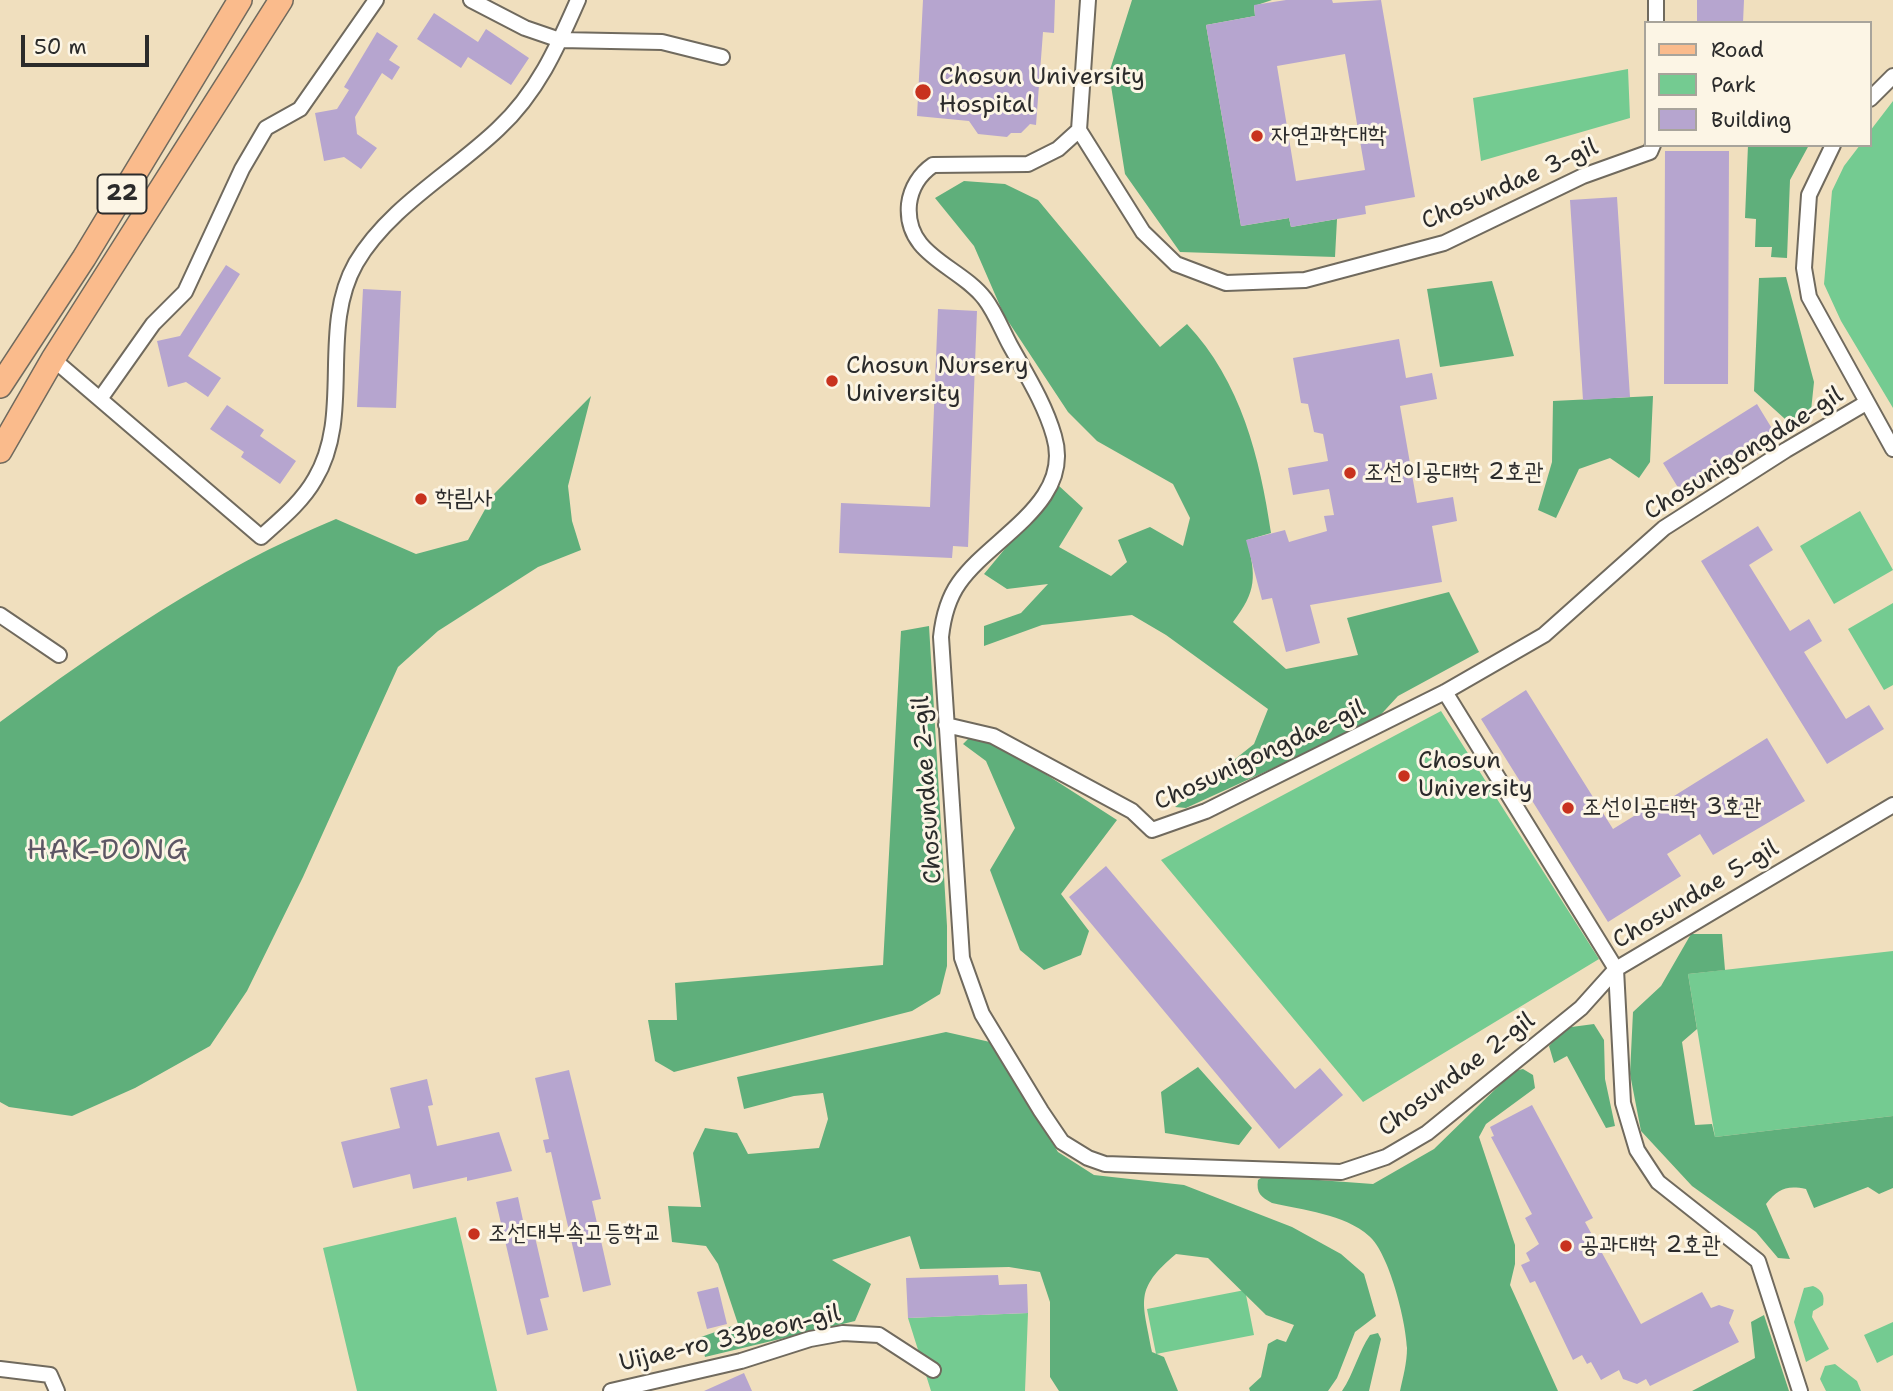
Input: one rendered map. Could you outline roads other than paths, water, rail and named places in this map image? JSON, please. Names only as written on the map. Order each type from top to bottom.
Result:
[{"type":"main road","name":"22","points":[[0,386],[54,304],[240,0]]},
{"type":"main road","name":"22","points":[[0,451],[56,355],[281,0]]},
{"type":"main road","points":[[54,304],[59,304],[64,310],[54,331],[56,355]]},
{"type":"street","points":[[100,399],[153,324],[185,292],[242,169],[266,128],[300,109],[376,0]]},
{"type":"street","points":[[471,0],[525,29],[560,40],[662,43],[722,57]]},
{"type":"street","points":[[56,355],[100,399],[261,537],[305,494],[323,462],[332,428],[338,316],[342,296],[356,263],[380,229],[498,130],[521,106],[550,61],[578,0]]},
{"type":"street","points":[[1080,130],[1088,0]]},
{"type":"street","points":[[1656,21],[1657,0]]},
{"type":"street","points":[[1872,97],[1893,76]]},
{"type":"street","name":"Chosundae 3-gil","points":[[1080,130],[1143,232],[1154,244],[1176,264],[1226,283],[1305,280],[1444,243],[1583,176],[1650,152],[1652,147]]},
{"type":"street","name":"Chosundae 2-gil","points":[[1080,130],[1058,149],[1028,164],[933,165],[917,180],[910,197],[909,213],[916,239],[926,252],[984,298],[1046,415],[1058,456],[1048,492],[971,568],[945,610],[941,637],[962,958],[982,1014],[1041,1111],[1062,1142],[1097,1162],[1340,1172],[1386,1157],[1427,1133],[1581,1008],[1616,969]]},
{"type":"street","points":[[1831,147],[1809,195],[1804,268],[1809,297],[1893,449]]},
{"type":"street","name":"Chosunigongdae-gil","points":[[946,725],[993,736],[1132,811],[1152,830],[1206,811],[1445,692],[1549,632],[1664,528],[1786,450],[1867,403]]},
{"type":"street","points":[[0,615],[59,655]]},
{"type":"street","points":[[1445,692],[1616,969]]},
{"type":"street","name":"Chosundae 5-gil","points":[[1800,1391],[1758,1261],[1658,1182],[1637,1150],[1623,1103],[1616,969],[1893,805]]},
{"type":"street","name":"Uijae-ro 33beon-gil","points":[[611,1391],[741,1361],[810,1339],[843,1333],[879,1335],[933,1370]]},
{"type":"street","points":[[0,1369],[50,1375],[57,1391]]},
{"type":"place","name":"Chosun University Hospital","points":[[923,92]]},
{"type":"place","name":"자연과학대학","points":[[1257,136]]},
{"type":"place","name":"Chosun Nursery University","points":[[832,381]]},
{"type":"place","name":"조선이공대학 2호관","points":[[1350,473]]},
{"type":"place","name":"학림사","points":[[421,499]]},
{"type":"place","name":"Chosun University","points":[[1404,776]]},
{"type":"place","name":"조선이공대학 3호관","points":[[1568,808]]},
{"type":"place","name":"조선대부속고등학교","points":[[474,1234]]},
{"type":"place","name":"공과대학 2호관","points":[[1566,1246]]},
{"type":"district","name":"HAK-DONG","points":[[108,852]]}]
